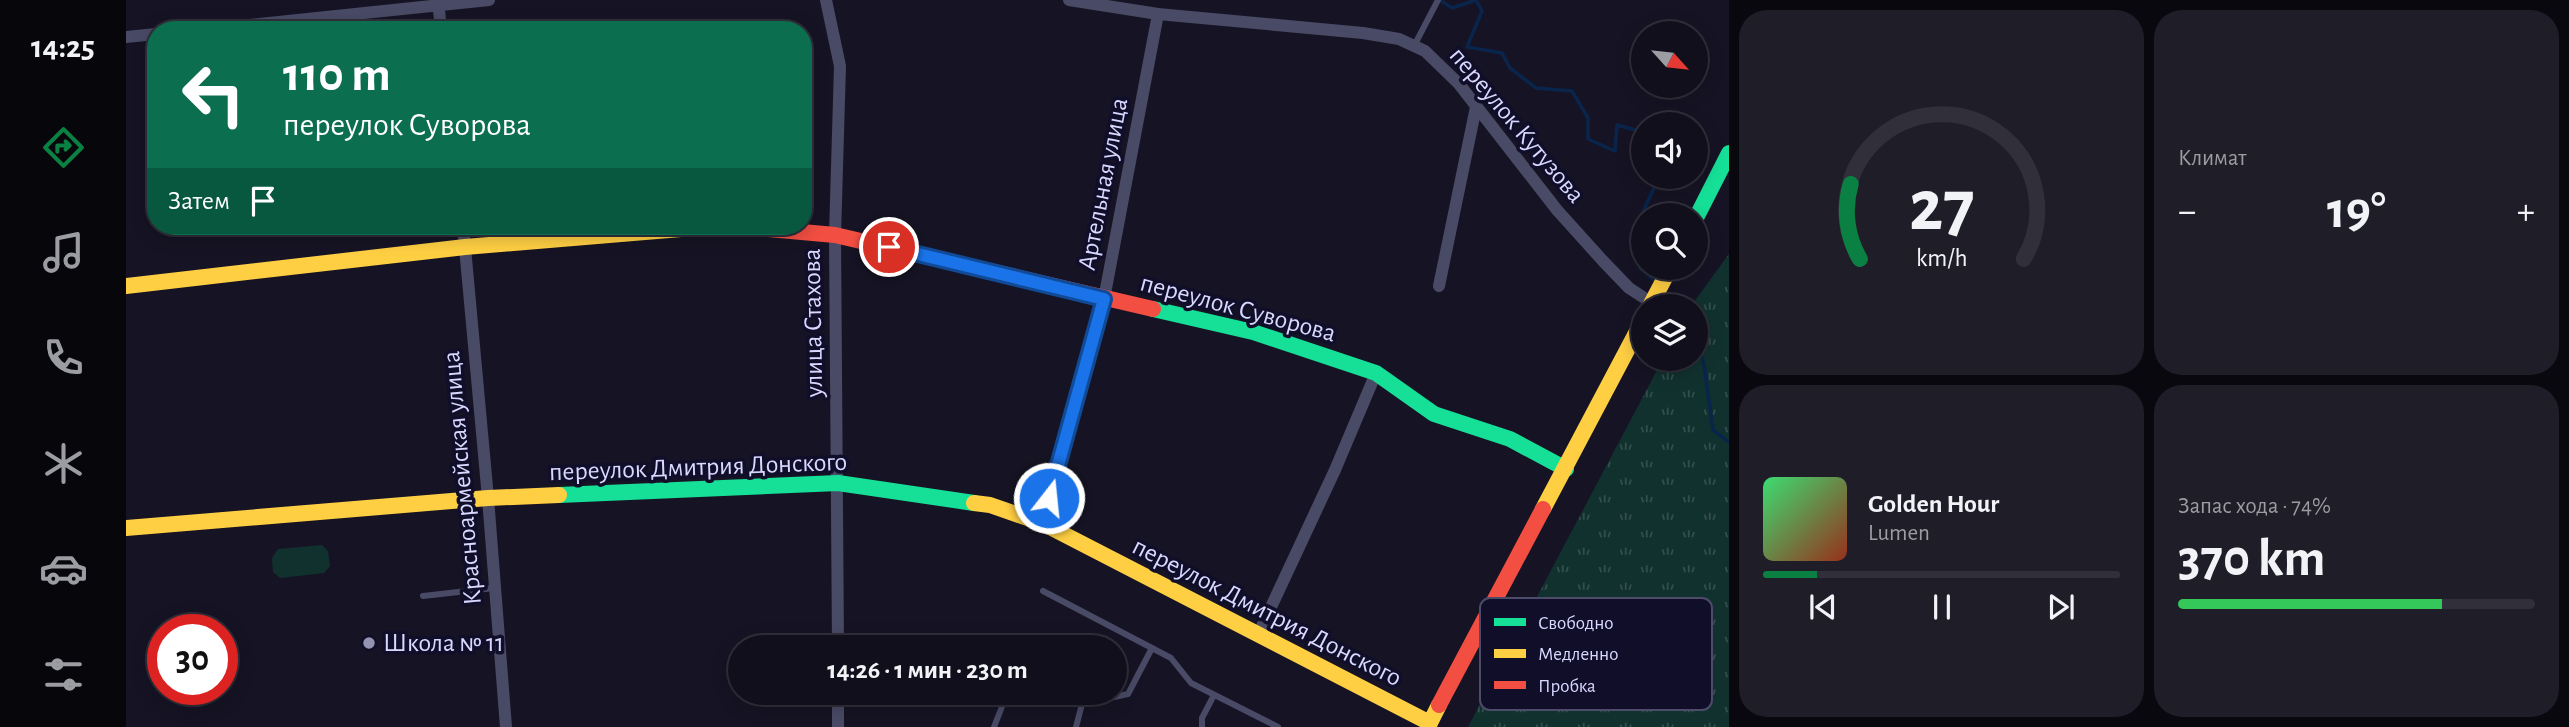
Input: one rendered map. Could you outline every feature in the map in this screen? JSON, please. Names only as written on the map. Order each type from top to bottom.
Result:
[{"type":"street","points":[[280,21],[438,3],[489,0]]},
{"type":"street","name":"улица Стахова","points":[[825,0],[840,66],[835,235],[838,635]]},
{"type":"street","name":"переулок Кутузова","points":[[1069,0],[1111,3],[1158,14],[1363,33],[1399,39],[1425,51],[1459,84],[1566,220],[1637,294]]},
{"type":"street","points":[[438,3],[440,21]]},
{"type":"street","name":"Артельная улица","points":[[1042,523],[1104,299],[1158,14]]},
{"type":"street","points":[[126,37],[147,35]]},
{"type":"street","points":[[1439,286],[1476,107]]},
{"type":"street","points":[[1704,203],[1729,153]]},
{"type":"street","name":"переулок Суворова","points":[[812,233],[835,235],[1253,332],[1376,373],[1434,414],[1510,439],[1566,469]]},
{"type":"street","name":"Красноармейская улица","points":[[464,235],[506,727]]},
{"type":"street","name":"переулок Суворова","points":[[126,285],[595,235]]},
{"type":"street","points":[[1498,598],[1631,343]]},
{"type":"street","points":[[1258,635],[1335,470],[1376,373]]},
{"type":"street","name":"переулок Дмитрия Донского","points":[[126,528],[488,498],[838,483],[990,505],[1042,523],[1431,726]]},
{"type":"street","points":[[1431,726],[1480,633]]},
{"type":"street","points":[[838,705],[838,727]]},
{"type":"lane","points":[[1414,46],[1437,2]]},
{"type":"lane","points":[[424,596],[494,588]]},
{"type":"lane","points":[[1043,591],[1171,658],[1191,683],[1278,727]]},
{"type":"lane","points":[[1127,694],[1152,648]]},
{"type":"lane","points":[[1202,727],[1202,718],[1214,695]]},
{"type":"lane","points":[[994,727],[1003,705]]},
{"type":"lane","points":[[1076,727],[1082,705]]},
{"type":"green space","points":[[1729,254],[1729,727],[1468,727],[1480,704],[1480,710],[1712,710],[1712,598],[1536,598],[1657,371],[1708,371],[1708,294],[1700,294]]},
{"type":"green space","points":[[322,545],[328,551],[330,566],[324,573],[280,578],[273,572],[272,558],[278,549]]},
{"type":"waterway","points":[[1440,0],[1452,8],[1476,0]]},
{"type":"waterway","points":[[1476,0],[1482,11],[1467,47],[1502,53],[1510,68],[1536,88],[1572,91],[1588,118],[1588,139],[1615,151],[1617,125],[1631,129]]},
{"type":"waterway","points":[[1653,189],[1630,240],[1640,268],[1656,282]]},
{"type":"waterway","points":[[1705,371],[1713,430],[1729,442]]},
{"type":"traffic: fast","points":[[1704,203],[1729,153]]},
{"type":"traffic: fast","points":[[1153,309],[1253,332],[1376,373],[1434,414],[1510,439],[1566,469]]},
{"type":"traffic: fast","points":[[559,495],[838,483],[974,503]]},
{"type":"traffic: slow","points":[[126,286],[465,247],[609,235]]},
{"type":"traffic: slow","points":[[1656,294],[1664,280]]},
{"type":"traffic: slow","points":[[1543,509],[1631,343]]},
{"type":"traffic: slow","points":[[126,528],[488,498],[559,495]]},
{"type":"traffic: slow","points":[[974,503],[990,505],[1042,523],[1430,723],[1439,705]]},
{"type":"traffic: jam","points":[[812,233],[835,235],[1153,309]]},
{"type":"traffic: jam","points":[[1496,598],[1543,509]]},
{"type":"traffic: jam","points":[[1439,705],[1480,628]]},
{"type":"place","name":"Школа № 11","points":[[369,643]]},
{"type":"route","points":[[889,247],[1104,299],[1049,498]]}]
